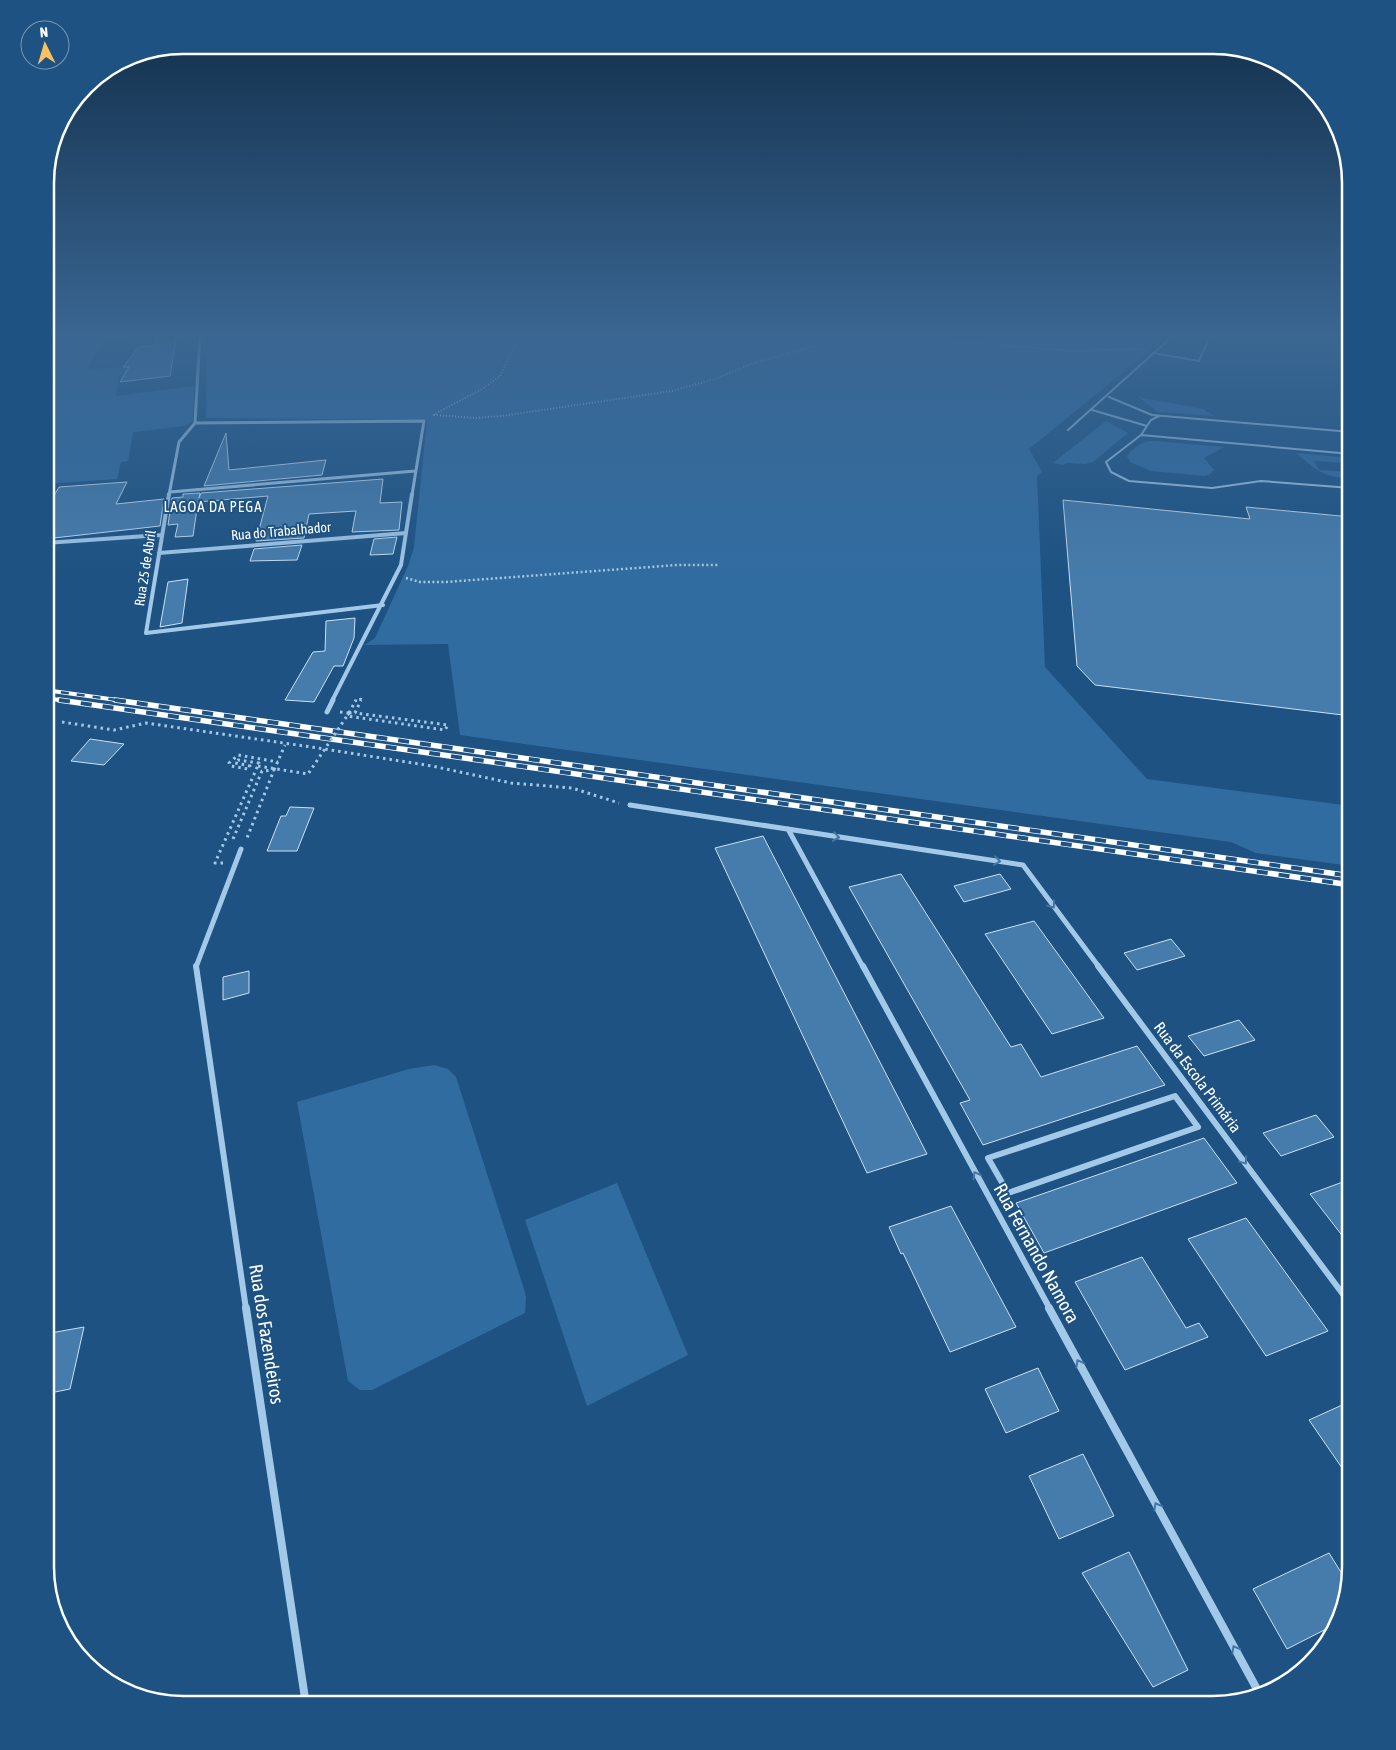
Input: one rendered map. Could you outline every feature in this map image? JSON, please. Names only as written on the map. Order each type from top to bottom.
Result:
[{"type":"street","points":[[195,416],[195,423],[424,421],[401,565],[327,712]]},
{"type":"street","name":"Rua 25 de Abril","points":[[195,423],[179,442],[161,535],[146,633],[382,604]]},
{"type":"street","points":[[170,492],[415,471]]},
{"type":"street","name":"Rua do Trabalhador","points":[[159,553],[406,533]]},
{"type":"street","points":[[54,542],[161,535]]},
{"type":"street","points":[[630,805],[788,829]]},
{"type":"street","name":"Rua da Escola Primária","points":[[788,829],[1023,866],[1342,1292]]},
{"type":"street","name":"Rua Fernando Namora","points":[[788,829],[1257,1688]]},
{"type":"street","name":"Rua dos Fazendeiros","points":[[241,849],[195,968],[305,1696]]},
{"type":"street","points":[[1175,1096],[1198,1127],[1008,1193],[988,1158],[1175,1096]]},
{"type":"lane","points":[[1068,430],[1085,416]]},
{"type":"lane","points":[[1112,416],[1147,426]]},
{"type":"lane","points":[[1342,431],[1159,416],[1140,435],[1106,462],[1111,472],[1129,480],[1207,488],[1262,480],[1342,487]]},
{"type":"lane","points":[[1140,435],[1342,453]]},
{"type":"path","points":[[424,421],[432,416]]},
{"type":"path","points":[[443,416],[476,418],[504,416]]},
{"type":"path","points":[[396,576],[420,582],[446,582],[677,565],[718,564]]},
{"type":"path","points":[[258,766],[308,774],[347,716],[356,699],[361,699],[354,712]]},
{"type":"path","points":[[327,712],[354,712],[448,725],[445,730],[347,716]]},
{"type":"path","points":[[54,720],[114,730],[146,723],[432,766],[511,783],[572,788],[630,805]]},
{"type":"path","points":[[241,849],[255,825],[260,804],[285,745]]},
{"type":"path","points":[[258,766],[259,763],[238,760],[236,763],[250,766],[250,768],[231,766],[229,763],[238,755],[278,762]]},
{"type":"path","points":[[226,855],[223,863],[215,863],[258,766]]},
{"type":"path","points":[[230,846],[262,771],[274,770]]},
{"type":"shaded area","points":[[54,416],[193,416],[193,422],[184,426],[133,432],[128,461],[121,462],[117,479],[54,483]]},
{"type":"shaded area","points":[[206,416],[1070,416],[1029,449],[1042,472],[1037,476],[1045,667],[1147,779],[1342,805],[1342,865],[1256,853],[1231,842],[460,735],[448,644],[365,645],[375,638],[408,566],[414,547],[427,420],[206,418]]},
{"type":"shaded area","points":[[1106,421],[1128,433],[1093,462],[1085,464],[1067,463],[1063,465],[1053,463]]},
{"type":"shaded area","points":[[1150,441],[1224,447],[1204,458],[1214,470],[1209,475],[1203,476],[1151,471],[1130,462],[1127,456],[1131,451],[1140,444]]},
{"type":"shaded area","points":[[1296,453],[1342,457],[1342,463],[1314,461],[1319,470],[1342,471],[1342,478],[1321,472]]},
{"type":"shaded area","points":[[434,1065],[448,1069],[456,1077],[524,1289],[526,1297],[525,1313],[372,1390],[360,1390],[348,1381],[297,1102],[409,1069]]},
{"type":"shaded area","points":[[617,1183],[688,1355],[587,1406],[525,1220]]},
{"type":"building","points":[[226,433],[229,470],[326,460],[322,475],[204,486]]},
{"type":"building","points":[[383,479],[380,503],[402,502],[399,530],[352,532],[356,511],[309,514],[304,538],[256,541],[268,496],[198,502],[193,536],[175,537],[178,524],[168,525],[172,498],[183,497],[183,494],[200,493],[199,498],[201,493]]},
{"type":"building","points":[[127,482],[116,504],[164,499],[160,526],[54,538],[54,496],[59,487]]},
{"type":"building","points":[[1063,500],[1250,519],[1246,507],[1342,516],[1342,715],[1095,685],[1077,666]]},
{"type":"building","points":[[397,537],[393,554],[370,555],[374,539]]},
{"type":"building","points":[[302,545],[297,560],[250,561],[254,549]]},
{"type":"building","points":[[188,579],[182,623],[160,627],[168,582]]},
{"type":"building","points":[[355,618],[354,638],[343,666],[334,666],[314,702],[285,700],[313,652],[325,651],[326,621]]},
{"type":"building","points":[[90,739],[124,744],[104,765],[71,761]]},
{"type":"building","points":[[290,807],[314,808],[297,851],[267,851],[281,816],[286,816]]},
{"type":"building","points":[[763,836],[927,1154],[867,1173],[715,848]]},
{"type":"building","points":[[901,874],[1011,1047],[1021,1044],[1041,1077],[1137,1046],[1165,1085],[983,1145],[960,1103],[970,1100],[849,887]]},
{"type":"building","points":[[1000,874],[1011,889],[964,902],[954,886]]},
{"type":"building","points":[[1034,921],[1104,1018],[1052,1034],[985,934]]},
{"type":"building","points":[[1171,939],[1185,956],[1137,970],[1124,953]]},
{"type":"building","points":[[249,971],[249,993],[223,1000],[223,977]]},
{"type":"building","points":[[1239,1020],[1255,1040],[1204,1056],[1188,1036]]},
{"type":"building","points":[[1316,1115],[1334,1137],[1281,1156],[1263,1133]]},
{"type":"building","points":[[1204,1138],[1237,1183],[1044,1253],[1016,1203]]},
{"type":"building","points":[[1342,1182],[1342,1235],[1310,1194]]},
{"type":"building","points":[[951,1206],[1016,1327],[950,1352],[889,1227]]},
{"type":"building","points":[[1246,1218],[1328,1331],[1266,1356],[1188,1239]]},
{"type":"building","points":[[1142,1257],[1186,1328],[1199,1323],[1208,1337],[1125,1370],[1075,1282]]},
{"type":"building","points":[[84,1327],[70,1389],[54,1392],[54,1332]]},
{"type":"building","points":[[1038,1368],[1059,1411],[1006,1433],[985,1389]]},
{"type":"building","points":[[1342,1405],[1342,1468],[1309,1420]]},
{"type":"building","points":[[1083,1454],[1114,1516],[1059,1539],[1029,1476]]},
{"type":"building","points":[[1129,1552],[1188,1670],[1153,1687],[1082,1573]]},
{"type":"building","points":[[1329,1553],[1342,1573],[1338,1601],[1326,1629],[1287,1649],[1253,1589]]},
{"type":"railway","points":[[54,691],[124,701]]},
{"type":"railway","points":[[54,699],[67,701]]},
{"type":"railway","points":[[59,700],[1342,884]]},
{"type":"railway","points":[[115,700],[1342,875]]},
{"type":"district","name":"LAGOA DA PEGA","points":[[213,506]]}]
